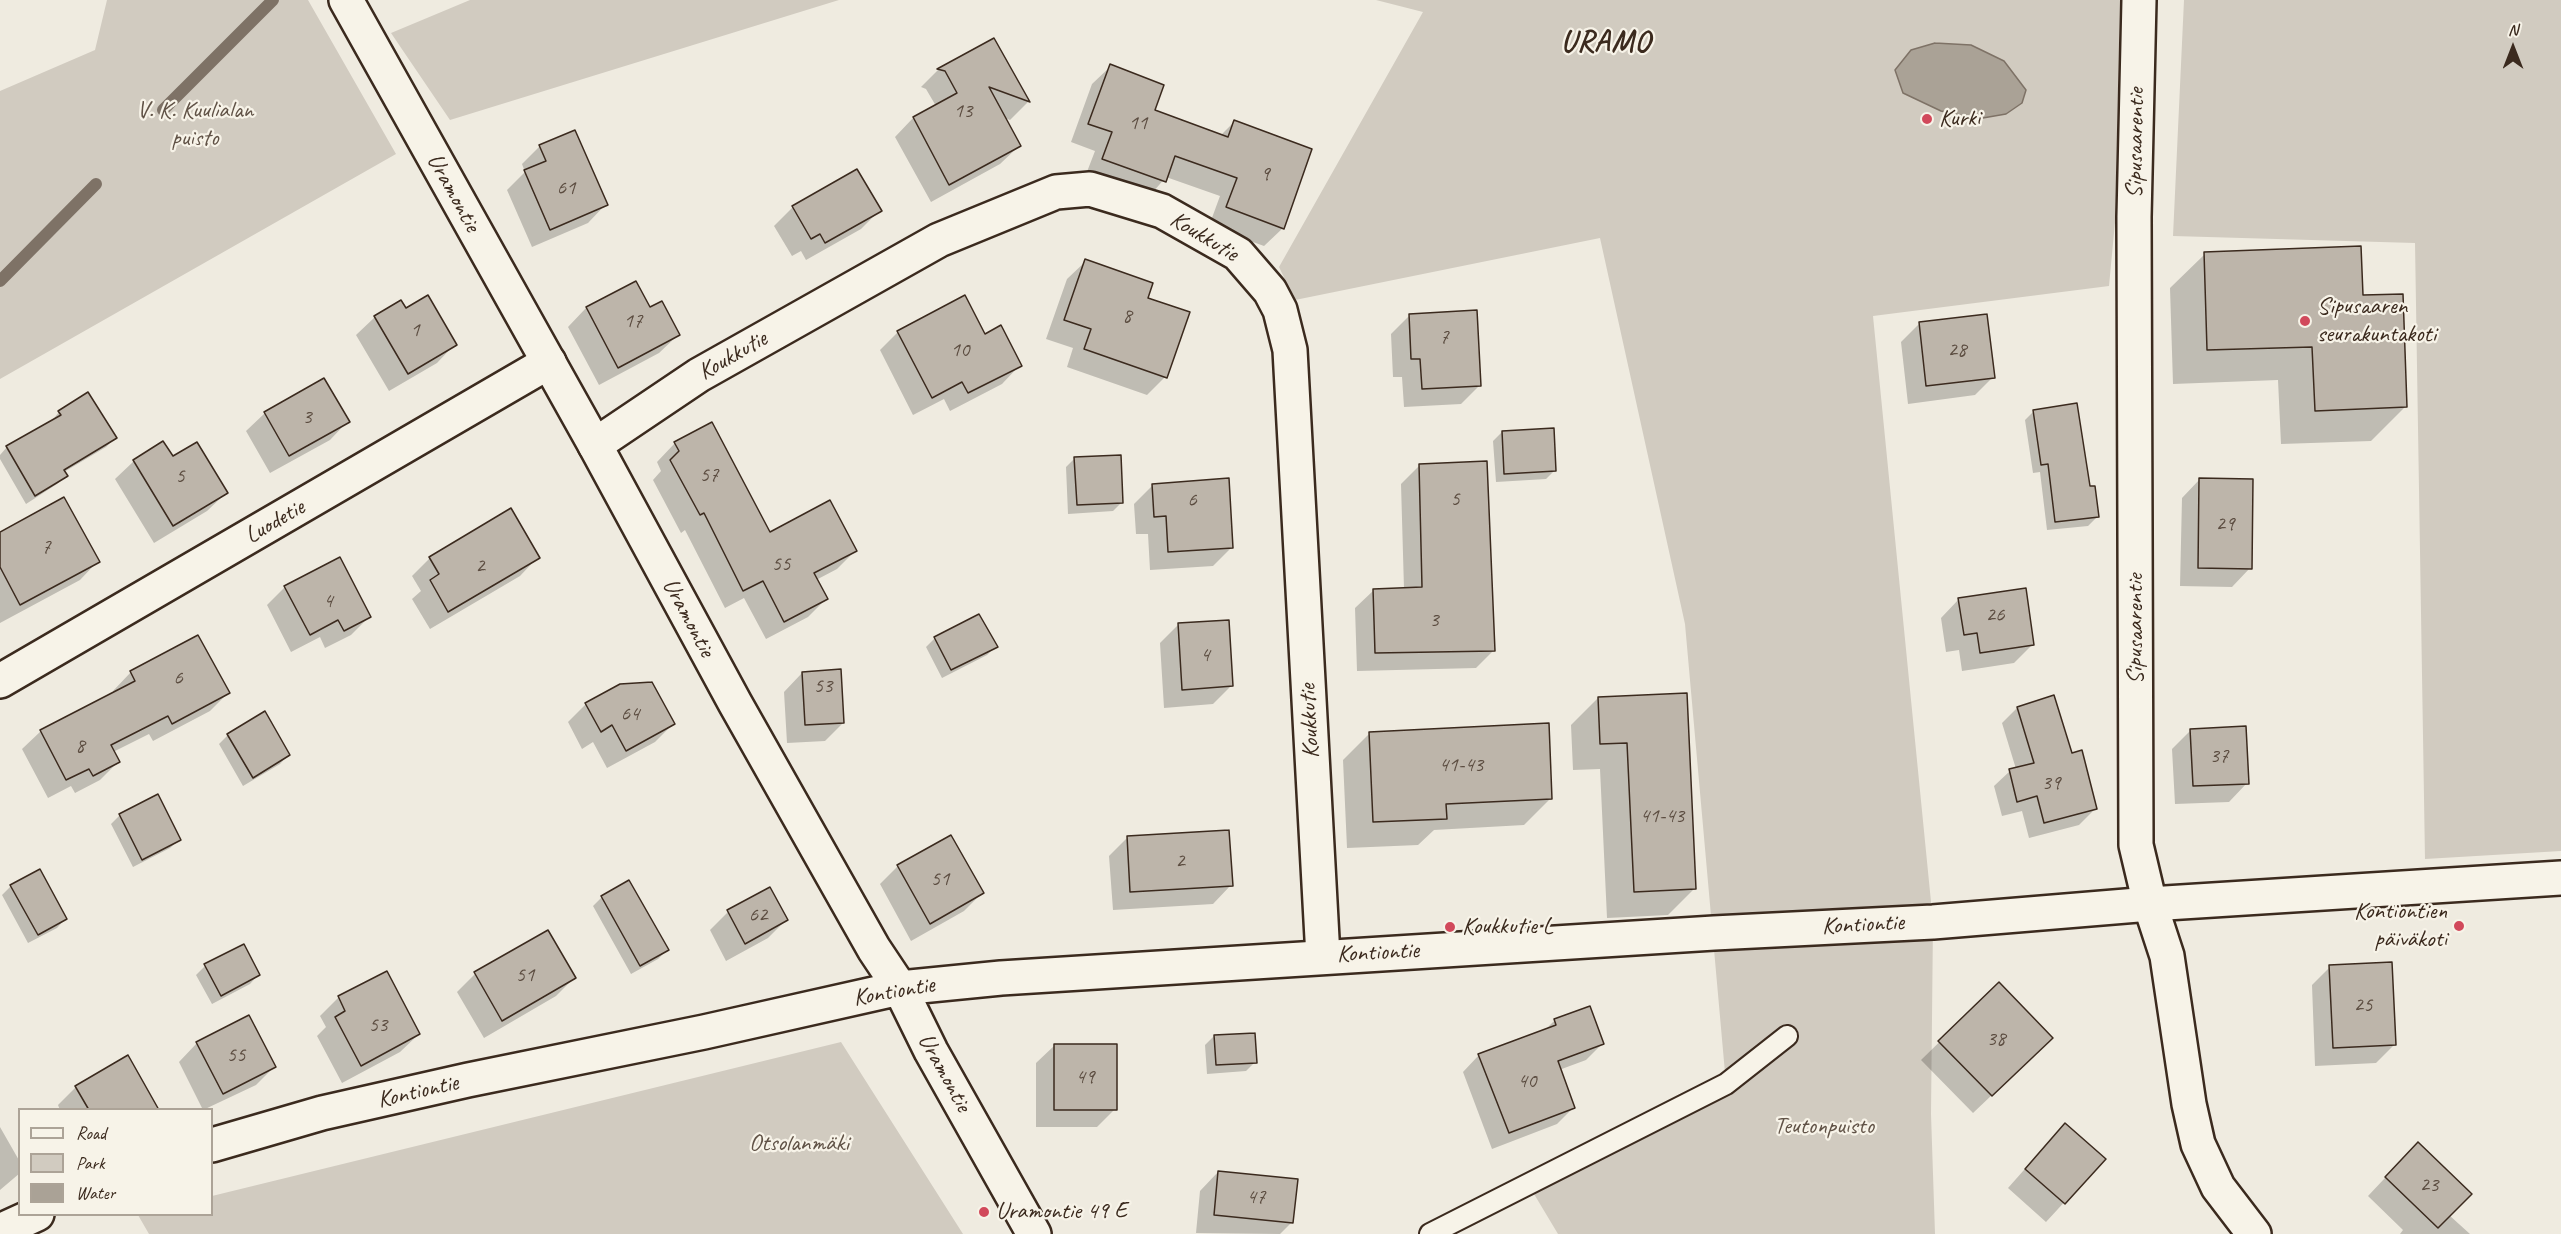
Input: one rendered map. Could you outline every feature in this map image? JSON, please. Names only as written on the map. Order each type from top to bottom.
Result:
[{"type":"street","name":"Uramontie","points":[[346,0],[549,362],[735,703],[874,949],[900,987],[931,1052],[1034,1234]]},
{"type":"street","name":"Sipusaarentie","points":[[2139,0],[2134,217],[2136,845],[2150,904],[2167,956],[2189,1104],[2198,1144],[2218,1187],[2254,1234]]},
{"type":"street","name":"Koukkutie","points":[[595,446],[699,375],[939,240],[1056,192],[1090,189],[1162,211],[1238,254],[1266,283],[1281,310],[1290,350],[1323,957]]},
{"type":"street","name":"Luodetie","points":[[0,681],[549,362]]},
{"type":"street","name":"Kontiontie","points":[[213,1145],[322,1113],[468,1080],[715,1030],[900,987],[1013,977],[1323,957],[1933,922],[2150,904],[2561,878]]},
{"type":"street","points":[[0,1231],[35,1216]]},
{"type":"lane","points":[[1430,1234],[1726,1084],[1787,1036]]},
{"type":"green space","name":"V. K. Kuulialan puisto","points":[[107,0],[308,0],[396,154],[0,379],[0,91],[95,50]]},
{"type":"green space","points":[[470,0],[839,0],[450,120],[391,33]]},
{"type":"green space","name":"Teutonpuisto","points":[[1376,0],[2120,0],[2115,222],[2109,286],[1873,316],[1933,922],[1931,1114],[1935,1234],[1558,1234],[1528,1184],[1726,1084],[1685,624],[1600,238],[1295,300],[1279,267],[1423,12]]},
{"type":"green space","points":[[2184,0],[2561,0],[2561,851],[2425,859],[2415,243],[2173,236]]},
{"type":"green space","name":"Otsolanmäki","points":[[841,1042],[963,1234],[149,1234],[139,1216],[213,1216],[213,1196]]},
{"type":"water","points":[[1935,43],[1971,45],[2004,61],[2026,90],[2022,103],[2006,114],[1977,119],[1941,111],[1903,93],[1895,70],[1911,50]]},
{"type":"building","points":[[994,38],[1030,102],[989,87],[1021,146],[949,185],[913,117],[957,93],[945,71],[937,69]]},
{"type":"building","points":[[1110,64],[1164,85],[1155,110],[1228,137],[1234,120],[1312,149],[1284,229],[1226,207],[1237,178],[1175,156],[1166,182],[1102,159],[1112,132],[1088,124]]},
{"type":"building","points":[[575,130],[608,205],[550,230],[524,170],[546,161],[539,145]]},
{"type":"building","points":[[857,169],[882,211],[825,243],[820,234],[811,239],[792,206]]},
{"type":"building","name":"Sipusaaren seurakuntakoti","points":[[2361,246],[2363,295],[2403,294],[2407,407],[2315,411],[2312,347],[2207,350],[2204,252]]},
{"type":"building","points":[[1085,259],[1153,283],[1148,298],[1190,312],[1167,378],[1084,349],[1091,329],[1064,320]]},
{"type":"building","points":[[636,281],[650,307],[662,301],[680,335],[618,368],[586,307]]},
{"type":"building","points":[[428,295],[457,345],[408,374],[374,316],[401,300],[406,308]]},
{"type":"building","points":[[965,295],[985,334],[1001,325],[1022,366],[968,393],[962,382],[932,398],[897,331]]},
{"type":"building","points":[[1477,310],[1481,386],[1422,389],[1420,359],[1411,359],[1409,314]]},
{"type":"building","points":[[1987,314],[1995,378],[1926,386],[1919,322]]},
{"type":"building","points":[[324,378],[350,422],[289,456],[264,412]]},
{"type":"building","points":[[88,392],[117,438],[64,470],[68,476],[35,496],[6,446],[61,415],[58,411]]},
{"type":"building","points":[[2077,403],[2090,486],[2095,486],[2099,517],[2055,522],[2048,464],[2041,465],[2033,410]]},
{"type":"building","points":[[712,422],[770,532],[830,500],[857,551],[814,573],[828,599],[784,622],[763,581],[743,591],[704,513],[700,515],[670,460],[679,451],[674,442]]},
{"type":"building","points":[[1554,428],[1556,471],[1504,474],[1502,431]]},
{"type":"building","points":[[163,441],[173,456],[197,442],[228,493],[173,526],[133,460]]},
{"type":"building","points":[[1121,455],[1123,503],[1077,505],[1074,457]]},
{"type":"building","points":[[1487,461],[1495,651],[1375,653],[1373,589],[1422,587],[1419,464]]},
{"type":"building","points":[[1229,478],[1233,548],[1168,552],[1166,516],[1154,517],[1152,484]]},
{"type":"building","points":[[2199,478],[2253,479],[2252,569],[2198,568]]},
{"type":"building","points":[[64,497],[100,562],[20,605],[0,567],[0,532]]},
{"type":"building","points":[[511,508],[540,558],[448,612],[430,580],[439,574],[429,557]]},
{"type":"building","points":[[340,557],[371,617],[344,631],[338,620],[310,635],[284,586]]},
{"type":"building","points":[[2026,588],[2034,645],[1980,653],[1977,633],[1964,635],[1958,598]]},
{"type":"building","points":[[979,614],[998,647],[951,670],[934,637]]},
{"type":"building","points":[[1229,620],[1233,686],[1182,690],[1178,623]]},
{"type":"building","points":[[198,635],[230,693],[172,724],[168,716],[111,745],[120,762],[93,776],[89,769],[66,780],[40,730],[135,681],[130,671]]},
{"type":"building","points":[[841,669],[844,723],[805,725],[802,672]]},
{"type":"building","points":[[652,682],[675,724],[626,751],[612,725],[601,732],[585,703],[620,684]]},
{"type":"building","points":[[1687,693],[1696,889],[1634,892],[1627,743],[1600,744],[1598,697]]},
{"type":"building","points":[[2054,695],[2072,753],[2082,750],[2097,809],[2044,823],[2037,796],[2017,802],[2009,769],[2034,763],[2017,707]]},
{"type":"building","points":[[265,711],[290,755],[253,778],[227,734]]},
{"type":"building","points":[[1549,723],[1552,799],[1446,804],[1447,819],[1373,822],[1369,732]]},
{"type":"building","points":[[2246,726],[2249,784],[2193,786],[2190,729]]},
{"type":"building","points":[[158,794],[181,840],[142,860],[119,814]]},
{"type":"building","points":[[1229,830],[1233,886],[1130,892],[1127,836]]},
{"type":"building","points":[[951,835],[984,893],[930,924],[897,865]]},
{"type":"building","points":[[40,869],[67,919],[38,935],[10,885]]},
{"type":"building","points":[[629,880],[669,950],[640,966],[601,896]]},
{"type":"building","points":[[770,887],[788,920],[745,944],[727,910]]},
{"type":"building","points":[[548,930],[576,978],[502,1021],[474,972]]},
{"type":"building","points":[[244,944],[260,975],[221,996],[204,964]]},
{"type":"building","points":[[2392,962],[2396,1045],[2333,1048],[2329,965]]},
{"type":"building","points":[[387,971],[420,1034],[361,1066],[335,1017],[345,1011],[338,996]]},
{"type":"building","points":[[1999,982],[2053,1038],[1992,1096],[1938,1041]]},
{"type":"building","points":[[1590,1006],[1604,1044],[1558,1061],[1575,1108],[1509,1133],[1478,1054],[1556,1025],[1554,1019]]},
{"type":"building","points":[[249,1015],[276,1067],[223,1094],[196,1042]]},
{"type":"building","points":[[1255,1033],[1257,1063],[1216,1065],[1214,1035]]},
{"type":"building","points":[[1054,1044],[1117,1044],[1117,1110],[1054,1110]]},
{"type":"building","points":[[128,1055],[158,1108],[88,1108],[75,1086]]},
{"type":"building","points":[[2065,1123],[2106,1159],[2065,1204],[2025,1169]]},
{"type":"building","points":[[2418,1142],[2472,1194],[2438,1228],[2385,1177]]},
{"type":"building","points":[[1218,1171],[1298,1179],[1293,1223],[1214,1215]]},
{"type":"waterway","points":[[163,110],[273,0]]},
{"type":"waterway","points":[[0,281],[96,184]]},
{"type":"place","name":"Kurki","points":[[1927,119]]},
{"type":"place","name":"Sipusaaren seurakuntakoti","points":[[2305,321]]},
{"type":"place","name":"Kontiontien päiväkoti","points":[[2459,926]]},
{"type":"place","name":"Koukkutie L","points":[[1450,927]]},
{"type":"place","name":"Uramontie 49 E","points":[[984,1212]]},
{"type":"district","name":"URAMO","points":[[1606,43]]}]
